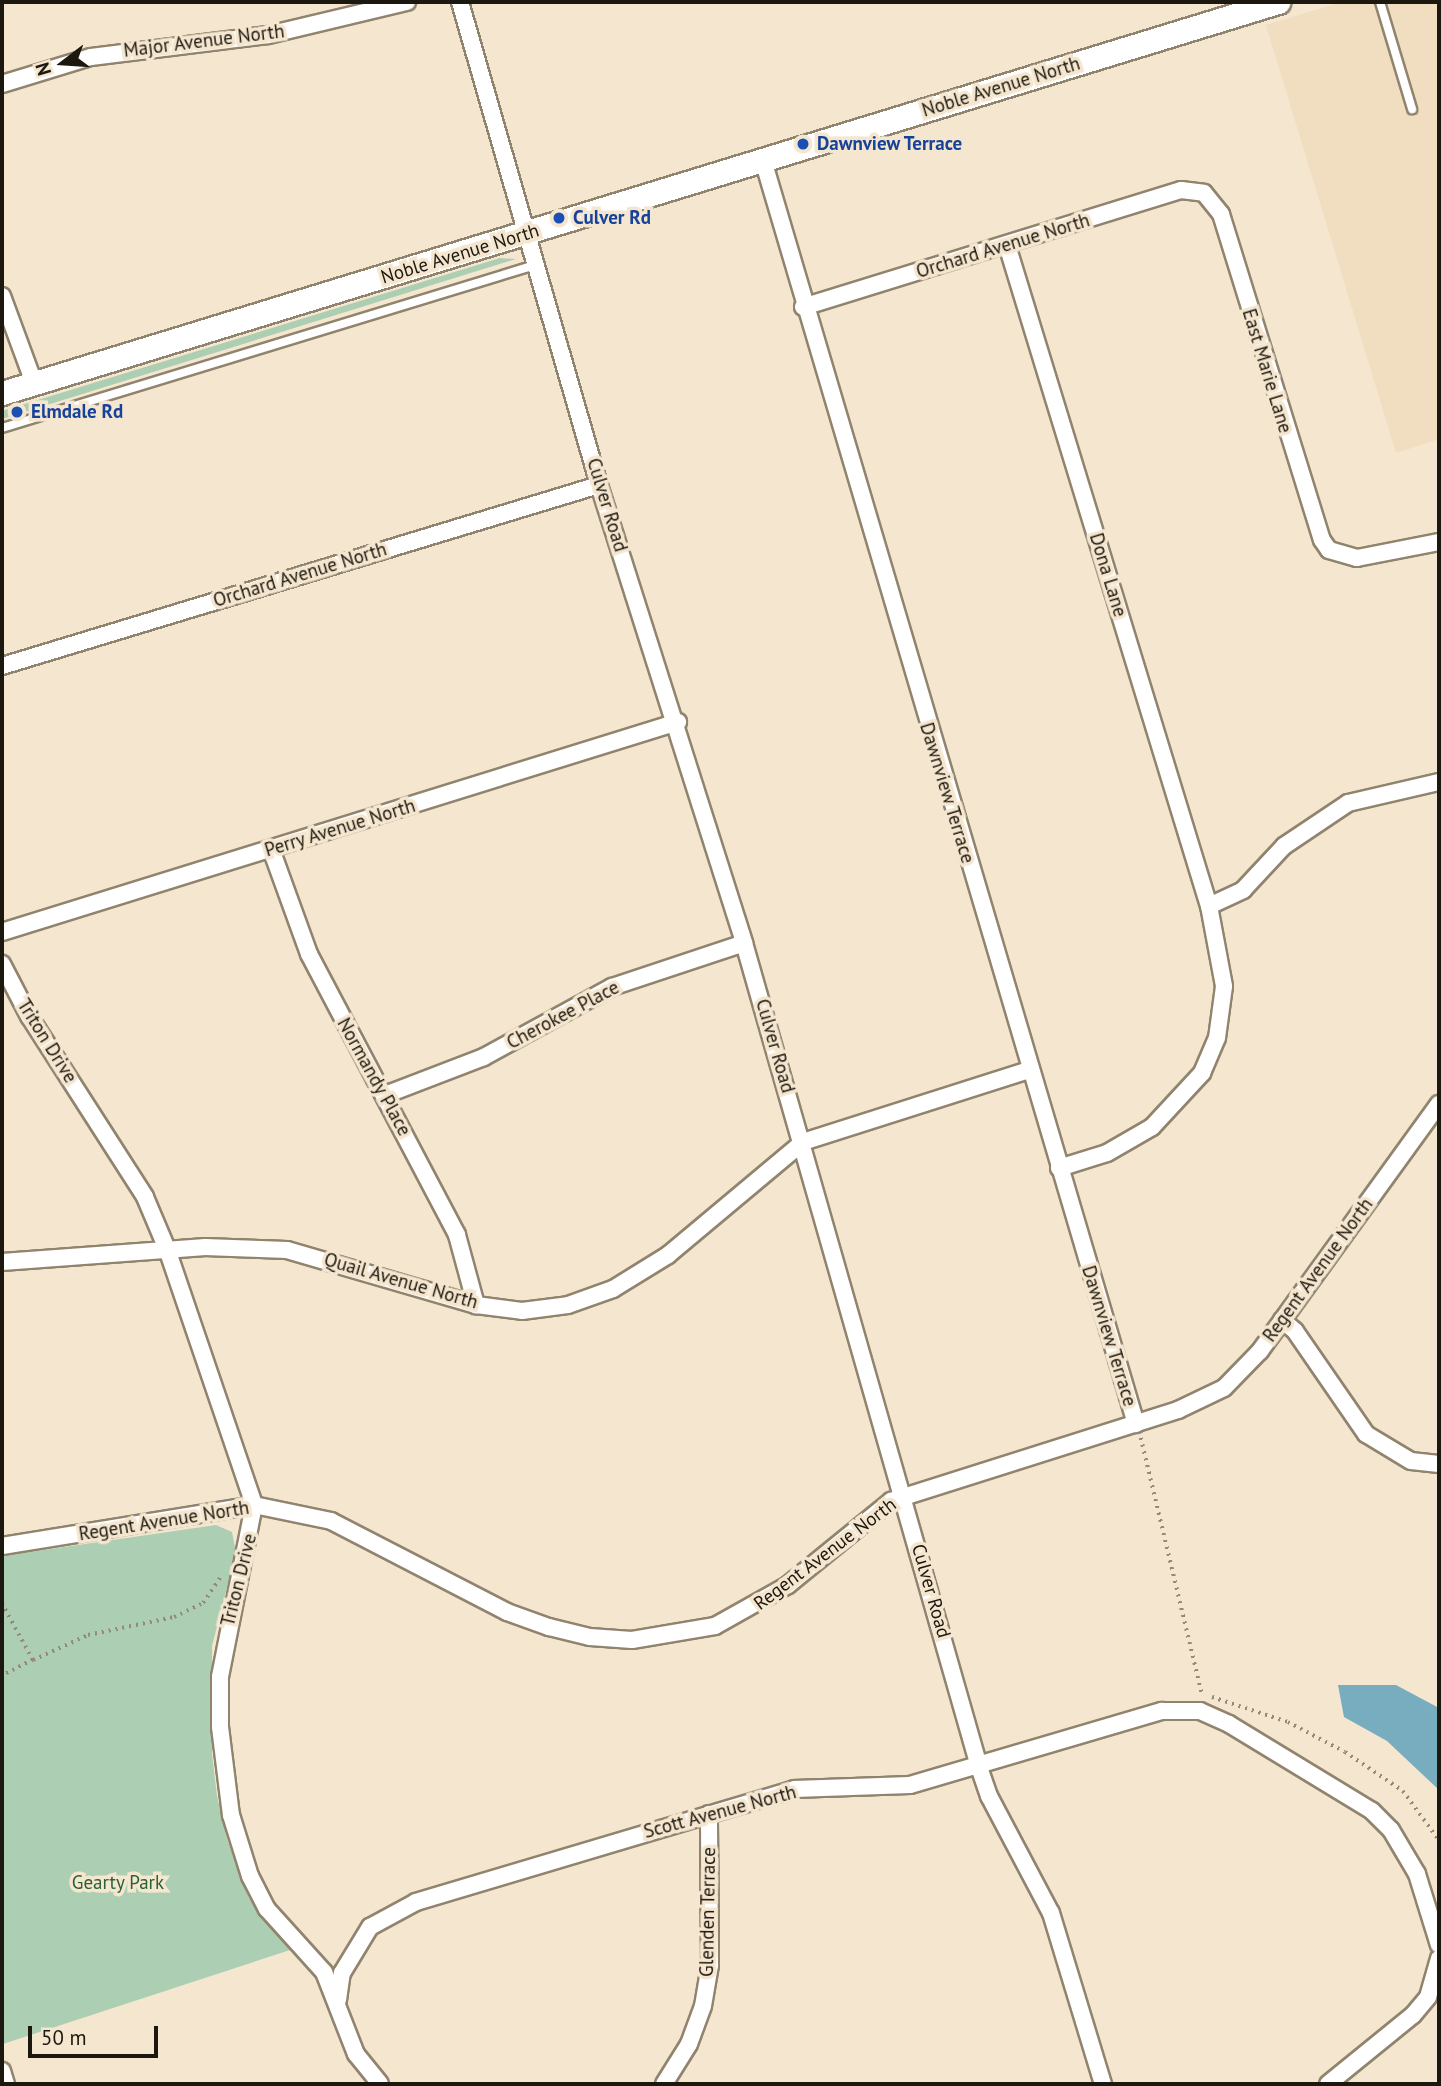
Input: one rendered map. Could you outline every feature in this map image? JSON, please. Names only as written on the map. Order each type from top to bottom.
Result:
[{"type":"street","name":"Major Avenue North","points":[[2,84],[91,57],[268,35],[407,2]]},
{"type":"street","name":"Culver Road","points":[[460,2],[538,264],[599,485],[678,722],[803,1142],[979,1764],[989,1796],[1051,1913],[1103,2084]]},
{"type":"street","name":"Noble Avenue North","points":[[2,393],[529,234],[1278,2]]},
{"type":"street","name":"Dawnview Terrace","points":[[763,160],[803,307],[1138,1431]]},
{"type":"street","name":"Orchard Avenue North","points":[[803,307],[1181,190],[1204,193]]},
{"type":"street","name":"East Marie Lane","points":[[1204,193],[1221,214],[1314,527],[1329,550],[1357,558],[1439,542]]},
{"type":"street","name":"Dona Lane","points":[[1007,245],[1209,906]]},
{"type":"street","points":[[2,296],[34,383]]},
{"type":"street","name":"Orchard Avenue North","points":[[2,666],[599,485]]},
{"type":"street","name":"Perry Avenue North","points":[[2,932],[678,722]]},
{"type":"street","points":[[1059,1168],[1107,1153],[1152,1128],[1202,1073],[1217,1038],[1224,986],[1209,906],[1243,890],[1284,846],[1348,803],[1439,782]]},
{"type":"street","name":"Normandy Place","points":[[271,849],[309,954],[386,1095],[457,1235],[476,1305]]},
{"type":"street","name":"Cherokee Place","points":[[386,1095],[484,1057],[612,987],[744,943]]},
{"type":"street","name":"Triton Drive","points":[[2,964],[29,1016],[145,1197],[167,1249],[254,1505],[220,1677],[221,1739],[231,1815],[250,1876],[267,1909],[324,1972],[338,2000],[356,2054],[380,2084]]},
{"type":"street","name":"Quail Avenue North","points":[[2,1262],[167,1249],[305,1253],[476,1305],[543,1310],[613,1289],[668,1255],[803,1142],[1029,1070]]},
{"type":"street","name":"Regent Avenue North","points":[[2,1546],[254,1505],[331,1521],[507,1612],[590,1637],[632,1640],[715,1626],[753,1608],[891,1501],[1138,1431],[1203,1401],[1224,1388],[1244,1370],[1282,1320],[1439,1104]]},
{"type":"street","points":[[1282,1320],[1295,1331],[1366,1434],[1411,1461],[1439,1464]]},
{"type":"street","name":"Scott Avenue North","points":[[338,2000],[342,1973],[353,1948],[370,1927],[390,1913],[794,1789],[910,1785],[1162,1711],[1200,1711],[1361,1804],[1391,1830],[1418,1874],[1439,1945]]},
{"type":"street","name":"Glenden Terrace","points":[[664,2084],[689,2044],[708,1979],[709,1814]]},
{"type":"street","points":[[1328,2084],[1413,2015],[1428,1997],[1439,1959]]},
{"type":"street","points":[[2,2070],[6,2084]]},
{"type":"lane","points":[[1380,2],[1412,109]]},
{"type":"lane","points":[[2,428],[538,264]]},
{"type":"path","points":[[1138,1431],[1159,1500],[1198,1693],[1288,1722],[1345,1752],[1402,1791],[1439,1840]]},
{"type":"path","points":[[2,1676],[88,1635],[174,1618],[194,1608],[203,1603],[226,1564]]},
{"type":"path","points":[[2,1603],[33,1660]]},
{"type":"shaded area","points":[[1342,2],[1439,2],[1439,439],[1396,453],[1266,25]]},
{"type":"green space","points":[[500,258],[516,259],[2,419],[2,411]]},
{"type":"green space","name":"Gearty Park","points":[[216,1525],[232,1532],[236,1553],[212,1646],[212,1754],[217,1796],[227,1839],[249,1898],[290,1950],[3,2044],[2,1556]]},
{"type":"water","points":[[1338,1685],[1396,1685],[1439,1708],[1439,1790],[1387,1741],[1344,1717]]},
{"type":"place","name":"Dawnview Terrace","points":[[803,144]]},
{"type":"place","name":"Culver Rd","points":[[559,218]]},
{"type":"place","name":"Elmdale Rd","points":[[17,412]]}]
